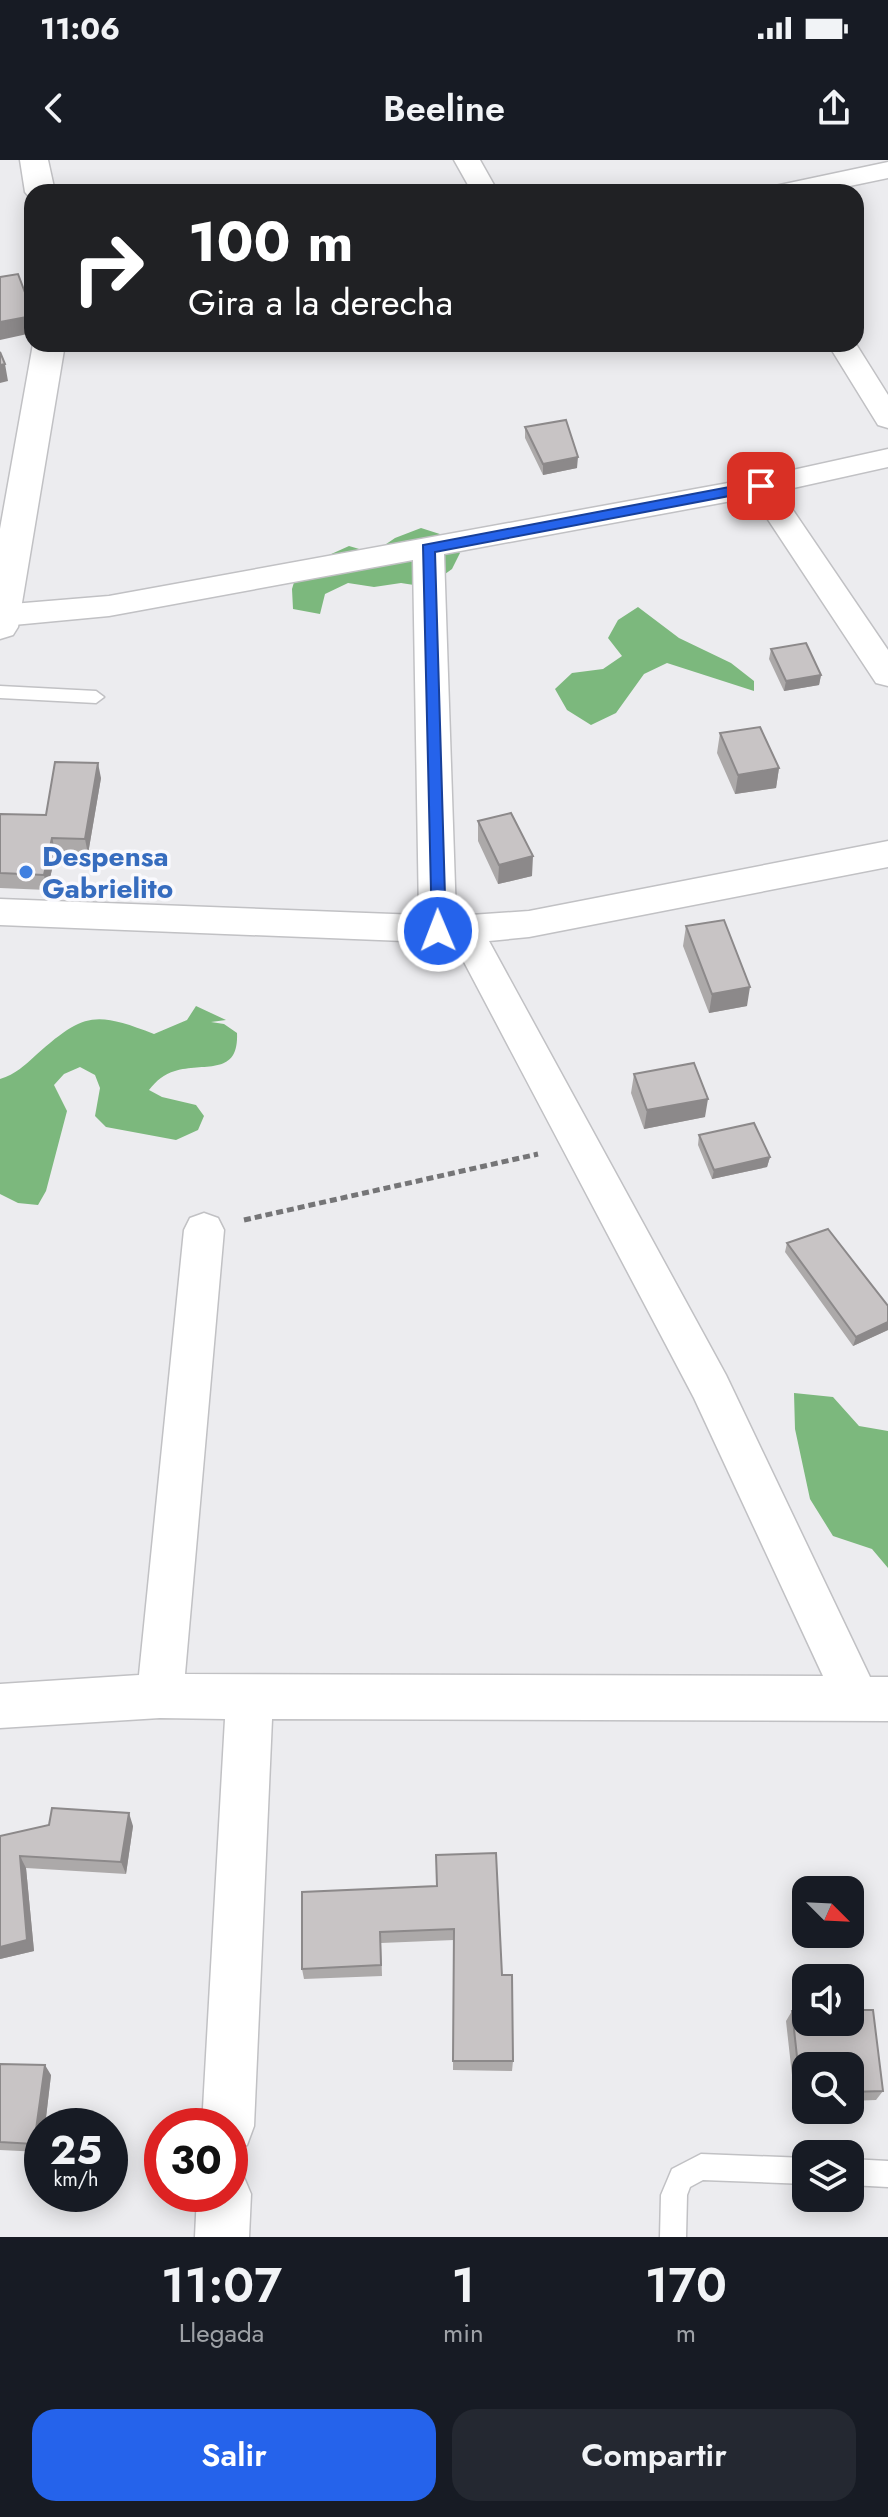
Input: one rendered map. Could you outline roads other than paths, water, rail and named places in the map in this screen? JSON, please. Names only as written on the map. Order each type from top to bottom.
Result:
[{"type":"street","points":[[34,160],[38,184]]},
{"type":"street","points":[[467,160],[480,184]]},
{"type":"street","points":[[822,184],[888,170]]},
{"type":"street","points":[[47,352],[9,532],[2,621],[109,606],[428,549],[761,486],[888,458]]},
{"type":"street","points":[[847,352],[888,419]]},
{"type":"street","points":[[761,486],[888,675]]},
{"type":"street","points":[[0,1706],[160,1696],[250,1695],[873,1699],[583,1145],[451,930],[428,549]]},
{"type":"street","points":[[0,912],[451,930],[529,924],[888,854]]},
{"type":"street","points":[[160,1696],[204,1230]]},
{"type":"street","points":[[229,2108],[250,1695]]},
{"type":"street","points":[[222,2237],[223,2212]]},
{"type":"lane","points":[[0,692],[96,697]]},
{"type":"lane","points":[[673,2237],[674,2195],[681,2178],[701,2167],[792,2170]]},
{"type":"lane","points":[[864,2173],[888,2174]]},
{"type":"place","name":"Despensa Gabrielito","points":[[26,872]]}]
